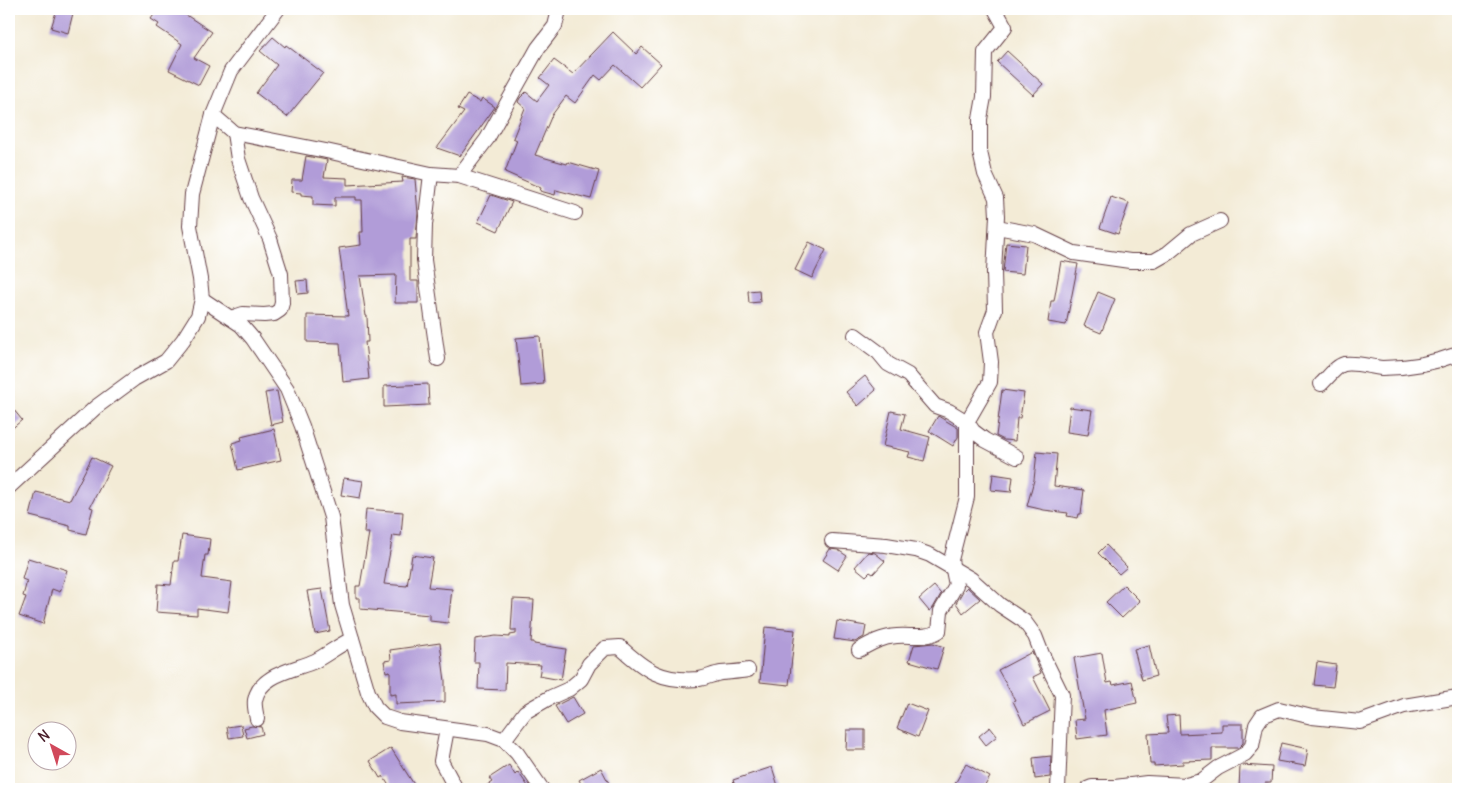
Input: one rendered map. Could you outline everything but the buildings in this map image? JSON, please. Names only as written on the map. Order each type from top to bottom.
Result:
[{"type":"street","points":[[9,487],[96,407],[134,379],[166,361],[183,340],[198,316],[202,299],[190,226],[192,194],[214,115],[231,71],[278,9]]},
{"type":"street","points":[[459,176],[487,139],[538,48],[555,26],[558,14],[555,9]]},
{"type":"street","points":[[859,650],[873,641],[889,637],[931,636],[940,631],[941,611],[956,585],[952,560],[967,498],[967,422],[990,382],[987,332],[995,310],[996,198],[985,174],[980,152],[980,119],[984,97],[985,52],[1005,27],[995,9]]},
{"type":"street","points":[[214,115],[234,133],[431,174],[459,176],[575,213]]},
{"type":"street","points":[[231,318],[243,314],[264,316],[274,314],[280,310],[282,303],[281,274],[270,239],[251,198],[238,159],[234,133]]},
{"type":"street","points":[[431,174],[425,224],[424,260],[438,359]]},
{"type":"street","points":[[997,227],[1034,234],[1074,253],[1130,261],[1154,261],[1168,253],[1191,234],[1220,221]]},
{"type":"street","points":[[202,299],[241,325],[253,339],[287,389],[302,426],[331,517],[342,605],[374,707],[386,717],[400,722],[488,734],[504,740],[517,753],[542,789]]},
{"type":"street","points":[[855,335],[878,352],[888,364],[908,375],[935,406],[949,411],[967,422],[985,440],[1017,457]]},
{"type":"street","points":[[1321,384],[1342,365],[1406,367],[1441,361],[1458,354]]},
{"type":"street","points":[[832,542],[886,545],[916,550],[971,578],[1000,606],[1024,621],[1035,636],[1062,695],[1058,789]]},
{"type":"street","points":[[257,719],[254,700],[260,688],[272,678],[317,660],[334,648],[352,639]]},
{"type":"street","points":[[504,740],[525,712],[569,689],[581,679],[589,664],[605,648],[620,647],[646,669],[664,677],[679,679],[700,678],[720,673],[748,670]]},
{"type":"street","points":[[1087,789],[1147,783],[1187,787],[1201,781],[1218,768],[1245,754],[1252,746],[1256,725],[1262,716],[1278,709],[1312,716],[1360,722],[1404,706],[1458,697]]},
{"type":"street","points":[[448,729],[442,762],[456,789]]}]
